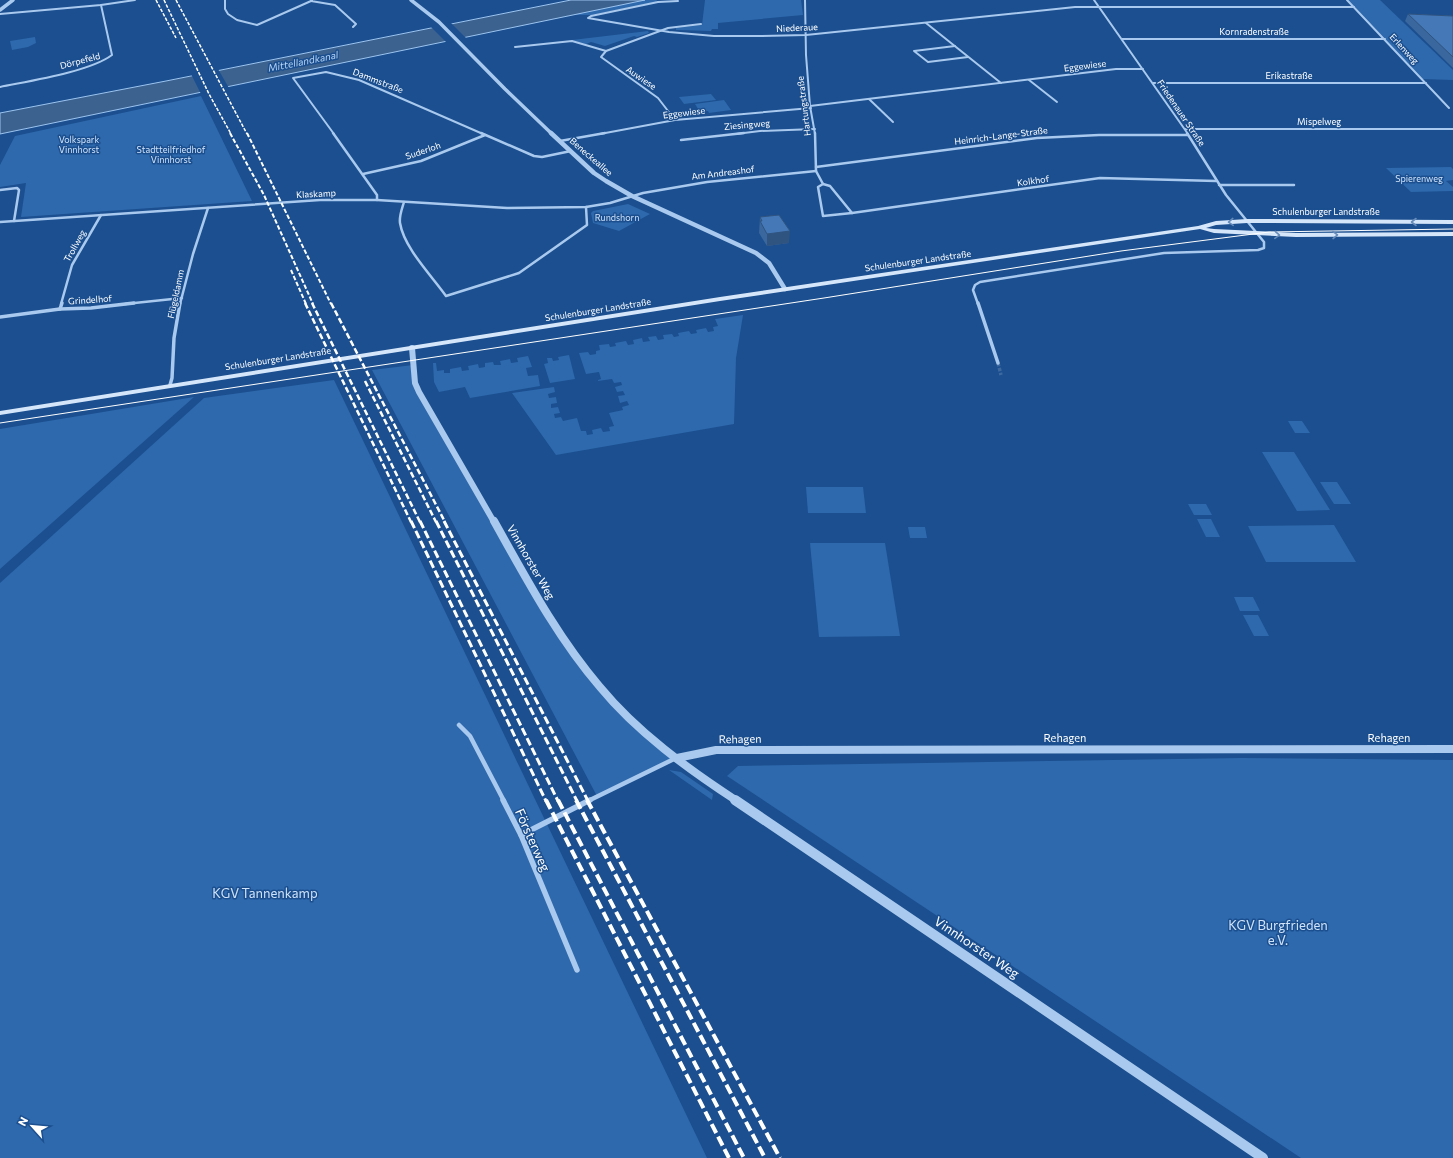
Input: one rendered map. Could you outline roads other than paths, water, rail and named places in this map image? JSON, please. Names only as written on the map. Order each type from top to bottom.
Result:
[{"type":"main road","name":"Schulenburger Landstraße","points":[[0,413],[785,289],[1199,228],[1216,223],[1247,221],[1453,222]]},
{"type":"main road","name":"Schulenburger Landstraße","points":[[1199,228],[1214,231],[1296,236],[1453,234]]},
{"type":"street","points":[[0,10],[13,0]]},
{"type":"street","points":[[0,14],[101,5],[135,0]]},
{"type":"street","points":[[226,0],[225,9],[228,14],[237,20],[257,25],[312,0],[335,5],[356,24],[352,28]]},
{"type":"street","name":"Beneckeallee","points":[[411,0],[439,22],[594,173],[632,196],[756,253],[769,263],[785,289]]},
{"type":"street","name":"Hartungstraße","points":[[805,0],[810,107],[815,129],[816,171],[823,184]]},
{"type":"street","name":"Friedenauer Straße","points":[[1094,0],[1185,129],[1216,181],[1258,233]]},
{"type":"street","name":"Erlenweg","points":[[1347,0],[1449,108]]},
{"type":"street","name":"Niederaue","points":[[678,1],[658,2],[588,17],[632,27],[661,31],[738,36],[806,35],[1076,7],[1354,6]]},
{"type":"street","name":"Dörpefeld","points":[[0,87],[39,79],[99,64],[109,60],[112,55],[101,5]]},
{"type":"street","points":[[925,23],[1001,83]]},
{"type":"street","points":[[515,47],[572,41],[606,51],[668,28],[701,24]]},
{"type":"street","name":"Kornradenstraße","points":[[1122,39],[1385,39]]},
{"type":"street","points":[[954,46],[914,51],[928,62],[968,57]]},
{"type":"street","name":"Auwiese","points":[[606,51],[602,54],[601,57],[603,60],[658,98],[675,120]]},
{"type":"street","name":"Eggewiese","points":[[560,141],[675,120],[810,107],[1116,69],[1143,69]]},
{"type":"street","name":"Dammstraße","points":[[377,200],[377,195],[363,174],[293,78],[326,72],[359,80],[534,156],[542,157],[571,152]]},
{"type":"street","points":[[1029,80],[1057,102]]},
{"type":"street","name":"Erikastraße","points":[[1153,83],[1426,83]]},
{"type":"street","points":[[869,99],[893,122]]},
{"type":"street","name":"Ziesingweg","points":[[681,140],[760,131],[815,129]]},
{"type":"street","name":"Mispelweg","points":[[1185,129],[1453,129]]},
{"type":"street","name":"Suderloh","points":[[363,174],[421,160],[485,135]]},
{"type":"street","name":"Heinrich-Lange-Straße","points":[[816,167],[1037,138],[1099,135],[1188,135]]},
{"type":"street","name":"Am Andreashof","points":[[632,196],[673,187],[707,182],[816,171]]},
{"type":"street","name":"Kolkhof","points":[[852,213],[1100,178],[1216,181]]},
{"type":"street","points":[[823,184],[830,186],[852,213],[823,216],[818,187],[823,184]]},
{"type":"street","points":[[1220,185],[1294,185]]},
{"type":"street","points":[[0,190],[17,188],[19,190],[14,221]]},
{"type":"street","name":"Klaskamp","points":[[0,222],[320,200],[377,200],[507,208],[586,207],[610,203],[632,196]]},
{"type":"street","points":[[404,202],[400,214],[400,226],[404,238],[446,296],[519,273],[531,266],[588,225],[586,207]]},
{"type":"street","name":"Flügeldamm","points":[[170,386],[172,378],[175,333],[182,298],[194,250],[208,208]]},
{"type":"street","name":"Trollweg","points":[[60,309],[72,264],[101,215]]},
{"type":"street","points":[[998,362],[973,290],[975,285],[980,282],[1164,252],[1258,250],[1264,248],[1265,245],[1258,233]]},
{"type":"street","name":"Grindelhof","points":[[0,318],[60,309],[105,307],[182,298]]},
{"type":"street","name":"Vinnhorster Weg","points":[[412,348],[415,383],[419,392],[520,567],[563,638],[608,697],[633,721],[677,758],[712,784],[1263,1158]]},
{"type":"street","name":"Försterweg","points":[[460,725],[470,736],[521,836],[577,970]]},
{"type":"street","name":"Rehagen","points":[[677,758],[716,750],[1453,749]]},
{"type":"street","points":[[521,836],[677,758]]},
{"type":"water","name":"Mittellandkanal","points":[[571,0],[645,0],[0,134],[0,113]]},
{"type":"tunnel","points":[[998,363],[1001,375]]},
{"type":"tram line","points":[[0,423],[824,298],[1121,251],[1269,232],[1453,229]]},
{"type":"railway","points":[[156,0],[176,38]]},
{"type":"railway","points":[[164,0],[209,94],[231,134]]},
{"type":"railway","points":[[176,0],[247,134]]},
{"type":"railway","points":[[230,133],[264,195],[313,304]]},
{"type":"railway","points":[[247,133],[331,304]]},
{"type":"railway","points":[[291,270],[306,304]]},
{"type":"railway","points":[[305,303],[411,522]]},
{"type":"railway","points":[[312,303],[420,522]]},
{"type":"railway","points":[[331,303],[445,522]]},
{"type":"railway","points":[[365,381],[436,522]]},
{"type":"railway","points":[[411,521],[546,801]]},
{"type":"railway","points":[[420,521],[558,801]]},
{"type":"railway","points":[[436,521],[577,801]]},
{"type":"railway","points":[[444,521],[588,801]]},
{"type":"railway","points":[[546,800],[729,1158]]},
{"type":"railway","points":[[558,800],[744,1158]]},
{"type":"railway","points":[[576,800],[765,1158]]},
{"type":"railway","points":[[587,800],[780,1158]]},
{"type":"park label","name":"Volkspark Vinnhorst","points":[[79,146]]},
{"type":"park label","name":"Stadtteilfriedhof Vinnhorst","points":[[171,156]]},
{"type":"park label","name":"Spierenweg","points":[[1419,179]]},
{"type":"park label","name":"Rundshorn","points":[[617,218]]},
{"type":"park label","name":"KGV Tannenkamp","points":[[265,893]]},
{"type":"park label","name":"KGV Burgfrieden e.V.","points":[[1278,932]]}]
